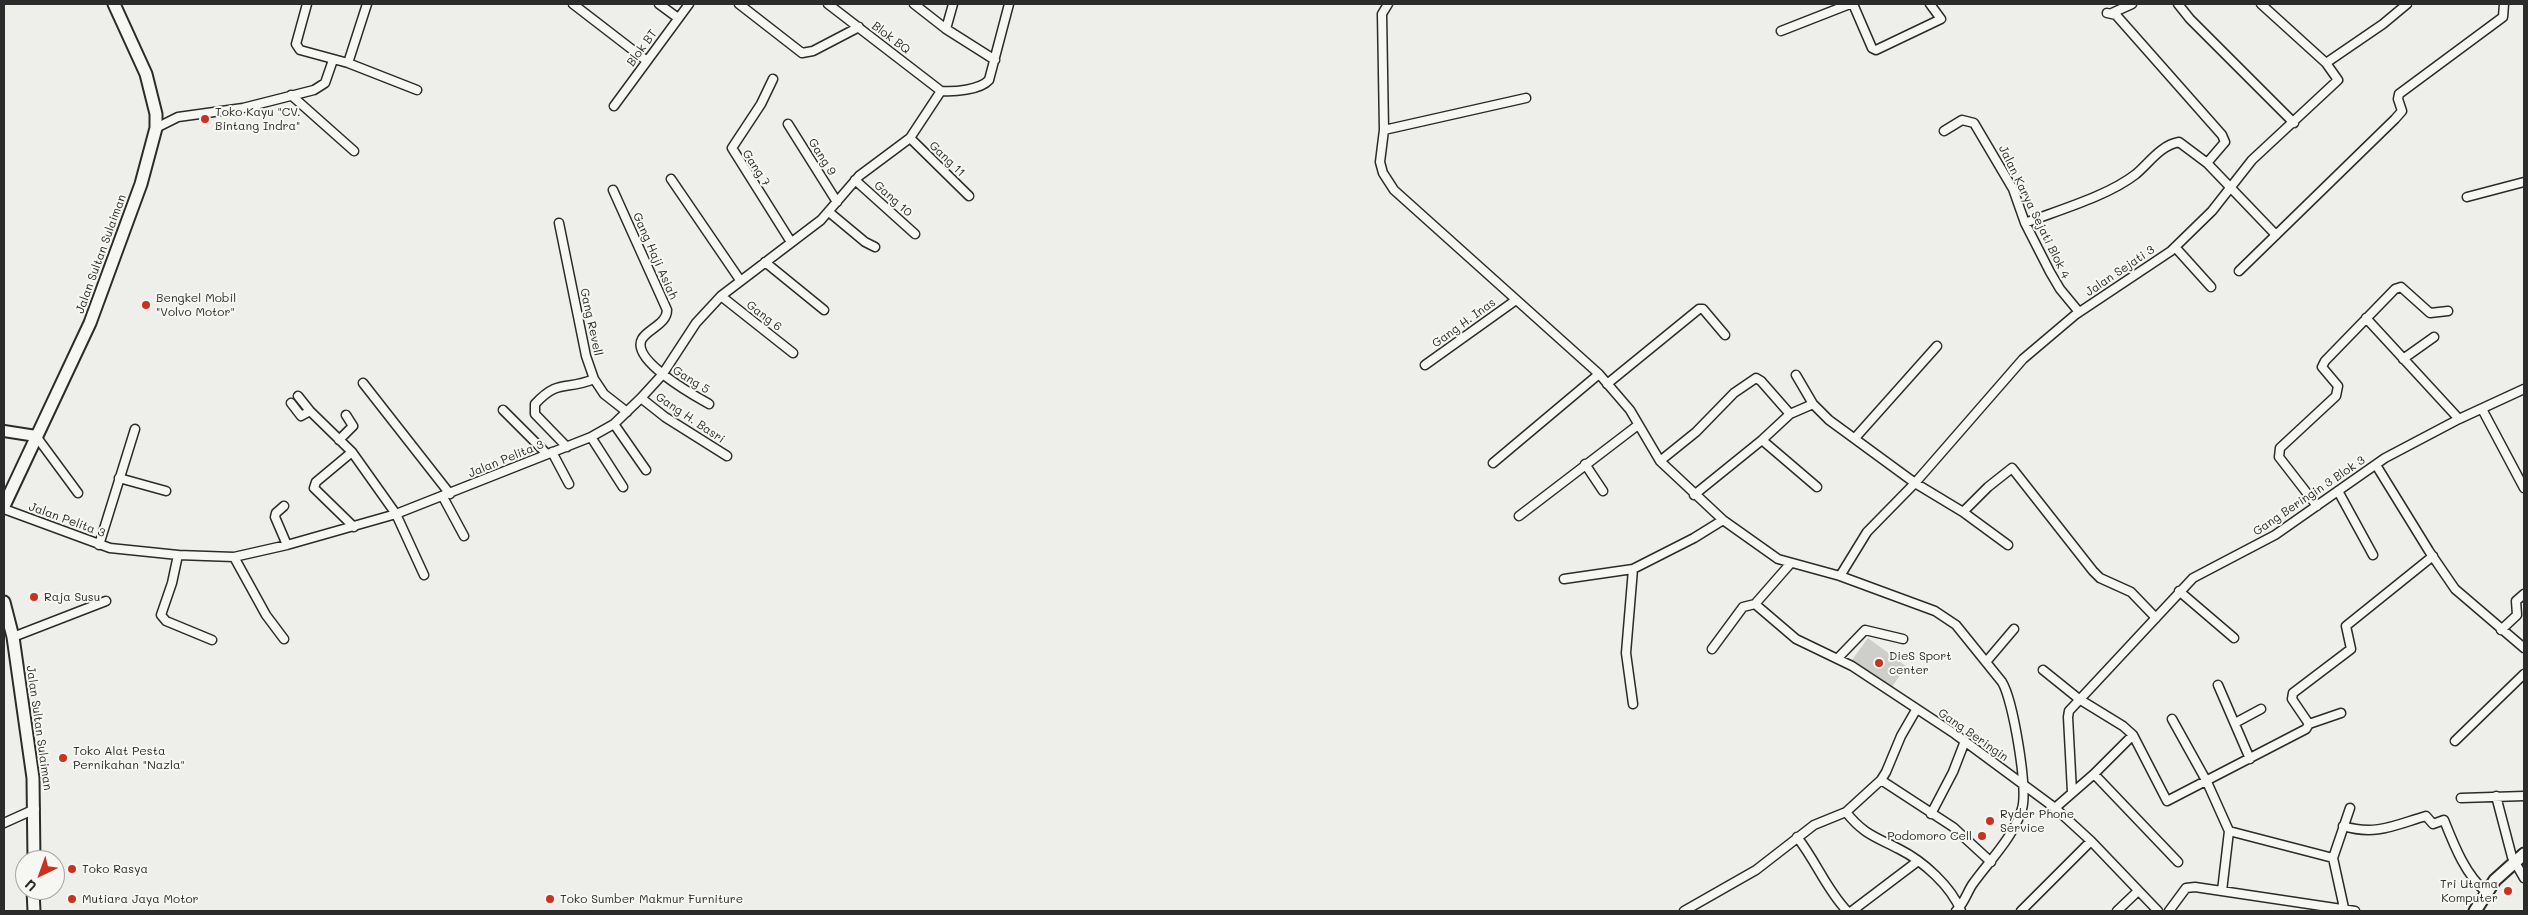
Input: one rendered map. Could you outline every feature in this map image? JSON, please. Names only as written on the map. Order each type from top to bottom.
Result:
[{"type":"main road","name":"Jalan Sultan Sulaiman","points":[[4,508],[90,323],[141,184],[156,128],[156,114],[146,74],[114,4]]},
{"type":"main road","name":"Jalan Sultan Sulaiman","points":[[4,607],[13,637],[33,778],[34,850]]},
{"type":"main road","points":[[2475,911],[2486,892],[2514,861],[2524,854]]},
{"type":"street","points":[[307,4],[296,44],[300,50],[348,63],[417,90]]},
{"type":"street","points":[[348,63],[368,4]]},
{"type":"street","points":[[573,4],[647,61]]},
{"type":"street","points":[[659,4],[678,18]]},
{"type":"street","name":"Blok BT","points":[[614,106],[689,4]]},
{"type":"street","points":[[739,4],[802,53],[813,51],[858,27]]},
{"type":"street","name":"Blok BQ","points":[[828,4],[940,91]]},
{"type":"street","points":[[914,4],[946,29],[995,60]]},
{"type":"street","points":[[946,29],[953,4]]},
{"type":"street","points":[[910,138],[940,91],[951,92],[985,84],[991,77],[1009,4]]},
{"type":"street","points":[[1388,4],[1382,14],[1384,130],[1380,162],[1394,190],[1599,374],[1630,410],[1660,461],[1694,495],[1723,520],[1764,552],[1790,564],[1840,576],[1935,611],[1956,625],[2008,692],[2023,786],[2023,802],[2018,818],[1991,862],[1965,897],[1959,910]]},
{"type":"street","points":[[1781,31],[1851,4],[1872,48],[1876,50],[1941,19],[1930,4]]},
{"type":"street","points":[[2132,4],[2110,13],[2226,142],[2208,164]]},
{"type":"street","points":[[2178,4],[2294,123]]},
{"type":"street","points":[[2261,4],[2326,63],[2383,24],[2407,4]]},
{"type":"street","points":[[2239,271],[2402,111],[2398,99],[2399,94],[2504,17],[2504,4]]},
{"type":"street","points":[[156,128],[178,116],[243,108],[321,87],[328,76],[333,60]]},
{"type":"street","name":"Jalan Sejati 3","points":[[1840,576],[1867,532],[1915,482],[2023,359],[2079,312],[2175,247],[2231,190],[2252,160],[2294,123],[2338,80],[2326,63]]},
{"type":"street","name":"Gang 7","points":[[773,79],[761,104],[732,148],[791,242]]},
{"type":"street","points":[[291,95],[354,151]]},
{"type":"street","points":[[1384,130],[1526,98]]},
{"type":"street","name":"Jalan Karya Sejati Blok 4","points":[[1944,132],[1962,120],[1974,123],[2013,190],[2025,223],[2060,289],[2079,312]]},
{"type":"street","name":"Gang 9","points":[[788,124],[837,202]]},
{"type":"street","name":"Jalan Pelita 3","points":[[4,508],[99,545],[178,554],[234,557],[287,545],[396,514],[567,447],[591,437],[614,424],[662,375],[696,323],[721,296],[829,212],[855,180],[870,166],[910,138]]},
{"type":"street","name":"Gang 11","points":[[910,138],[969,196]]},
{"type":"street","points":[[2025,223],[2111,190],[2134,175],[2170,144],[2179,142],[2208,164],[2276,235]]},
{"type":"street","points":[[671,179],[740,280]]},
{"type":"street","name":"Gang 10","points":[[855,180],[915,234]]},
{"type":"street","points":[[2468,197],[2524,182]]},
{"type":"street","name":"Gang Haji Asiah","points":[[613,190],[666,305],[667,314],[665,318],[642,339],[640,346],[642,352],[662,375]]},
{"type":"street","points":[[829,212],[864,242],[874,247]]},
{"type":"street","name":"Gang Revell","points":[[559,223],[586,356],[594,379],[604,394],[627,412]]},
{"type":"street","points":[[2175,247],[2211,287]]},
{"type":"street","points":[[766,262],[824,310]]},
{"type":"street","points":[[2317,506],[2278,457],[2280,448],[2336,396],[2338,386],[2322,367],[2395,289],[2401,287],[2430,313],[2448,311]]},
{"type":"street","name":"Gang 6","points":[[721,296],[793,353]]},
{"type":"street","name":"Gang H. Inas","points":[[1426,365],[1516,300]]},
{"type":"street","points":[[1607,384],[1699,309],[1703,309],[1725,336]]},
{"type":"street","points":[[2366,318],[2459,419]]},
{"type":"street","points":[[2403,359],[2434,337]]},
{"type":"street","points":[[1855,438],[1937,346]]},
{"type":"street","points":[[1493,464],[1599,374]]},
{"type":"street","name":"Gang 5","points":[[662,375],[708,404]]},
{"type":"street","points":[[1796,375],[1813,404],[1855,438],[1915,482],[1963,512],[2008,545]]},
{"type":"street","points":[[1660,461],[1696,432],[1734,393],[1756,378],[1761,381],[1790,414]]},
{"type":"street","points":[[567,447],[535,414],[534,404],[543,395],[557,386],[578,386],[594,379]]},
{"type":"street","points":[[363,383],[446,496],[464,536]]},
{"type":"street","name":"Gang Beringin 3 Blok 3","points":[[2072,792],[2069,711],[2193,578],[2276,535],[2376,465],[2459,419],[2524,389]]},
{"type":"street","points":[[298,396],[310,411],[352,452],[396,514],[424,575]]},
{"type":"street","name":"Gang H. Basri","points":[[641,398],[666,417],[727,456]]},
{"type":"street","points":[[290,403],[302,416],[310,411]]},
{"type":"street","points":[[1694,495],[1762,440],[1790,414],[1813,404]]},
{"type":"street","points":[[2482,409],[2524,488]]},
{"type":"street","points":[[503,410],[549,453],[569,484]]},
{"type":"street","points":[[339,440],[353,426],[346,415]]},
{"type":"street","points":[[614,424],[646,470]]},
{"type":"street","points":[[1519,516],[1638,425]]},
{"type":"street","points":[[99,545],[135,429]]},
{"type":"street","points":[[4,431],[36,436],[78,493]]},
{"type":"street","points":[[591,437],[623,487]]},
{"type":"street","points":[[1762,440],[1817,487]]},
{"type":"street","points":[[352,452],[316,482],[314,488],[354,527]]},
{"type":"street","points":[[1586,464],[1603,491]]},
{"type":"street","points":[[2376,465],[2455,588],[2524,648]]},
{"type":"street","points":[[1963,512],[1988,487],[2012,468],[2093,571],[2100,578],[2131,592],[2156,618]]},
{"type":"street","points":[[119,478],[166,491]]},
{"type":"street","points":[[2338,491],[2373,555]]},
{"type":"street","points":[[284,506],[276,512],[275,518],[287,545]]},
{"type":"street","points":[[1564,579],[1633,569],[1694,538],[1723,520]]},
{"type":"street","points":[[178,554],[172,583],[161,615],[166,621],[212,640]]},
{"type":"street","points":[[2310,724],[2292,698],[2293,693],[2351,649],[2346,626],[2433,556]]},
{"type":"street","points":[[234,557],[266,615],[284,639]]},
{"type":"street","points":[[1712,649],[1743,607],[1756,604],[1790,564]]},
{"type":"street","points":[[1633,569],[1626,653],[1633,704]]},
{"type":"street","points":[[2179,591],[2234,638]]},
{"type":"street","points":[[2502,630],[2515,617],[2518,612],[2516,601],[2524,594]]},
{"type":"street","points":[[13,637],[106,601]]},
{"type":"street","name":"Gang Beringin","points":[[1756,604],[1796,638],[1811,648],[1838,658],[1964,741],[2055,808],[2091,841],[2158,911]]},
{"type":"street","points":[[1986,662],[2014,629]]},
{"type":"street","points":[[1838,658],[1865,630],[1872,630],[1903,639]]},
{"type":"street","points":[[2043,670],[2079,699],[2133,735],[2167,801],[2207,782],[2306,729],[2310,724],[2341,713]]},
{"type":"street","points":[[2456,741],[2524,674]]},
{"type":"street","points":[[2218,685],[2250,759]]},
{"type":"street","points":[[2235,723],[2261,709]]},
{"type":"street","points":[[1684,911],[1756,870],[1814,825],[1846,812],[1880,780],[1892,761],[1901,736],[1916,710]]},
{"type":"street","points":[[2172,719],[2207,782],[2229,831],[2222,891]]},
{"type":"street","points":[[2055,808],[2094,774],[2133,735]]},
{"type":"street","points":[[1931,814],[1953,772],[1964,741]]},
{"type":"street","points":[[2094,774],[2178,862]]},
{"type":"street","points":[[1880,780],[1953,827],[1991,862]]},
{"type":"street","points":[[2496,796],[2514,861],[2524,878]]},
{"type":"street","points":[[2461,798],[2524,796]]},
{"type":"street","points":[[2344,908],[2333,858],[2350,808]]},
{"type":"street","points":[[4,823],[35,809]]},
{"type":"street","points":[[1846,812],[1869,835],[1900,849],[1918,861],[1940,880],[1959,910]]},
{"type":"street","points":[[2343,826],[2360,831],[2372,831],[2426,816],[2433,824],[2444,820],[2470,874],[2486,892]]},
{"type":"street","points":[[2229,831],[2333,858]]},
{"type":"street","points":[[1797,837],[1808,851],[1833,896],[1847,911]]},
{"type":"street","points":[[2021,911],[2091,841]]},
{"type":"street","points":[[1852,911],[1918,861]]},
{"type":"street","points":[[2169,911],[2186,888],[2195,887],[2355,911]]},
{"type":"street","points":[[2117,911],[2138,891]]},
{"type":"shaded area","name":"DieS Sport center","points":[[1868,638],[1906,666],[1892,687],[1852,660]]},
{"type":"place","name":"Toko Kayu \"CV. Bintang Indra\"","points":[[205,119]]},
{"type":"place","name":"Bengkel Mobil \"Volvo Motor\"","points":[[146,305]]},
{"type":"place","name":"Raja Susu","points":[[34,597]]},
{"type":"place","name":"DieS Sport center","points":[[1879,663]]},
{"type":"place","name":"Toko Alat Pesta Pernikahan \"Nazla\"","points":[[63,758]]},
{"type":"place","name":"Ryder Phone Service","points":[[1990,821]]},
{"type":"place","name":"Podomoro Cell","points":[[1982,836]]},
{"type":"place","name":"Toko Rasya","points":[[72,869]]},
{"type":"place","name":"Tri Utama Komputer","points":[[2508,891]]},
{"type":"place","name":"Mutiara Jaya Motor","points":[[72,899]]},
{"type":"place","name":"Toko Sumber Makmur Furniture","points":[[550,899]]}]
